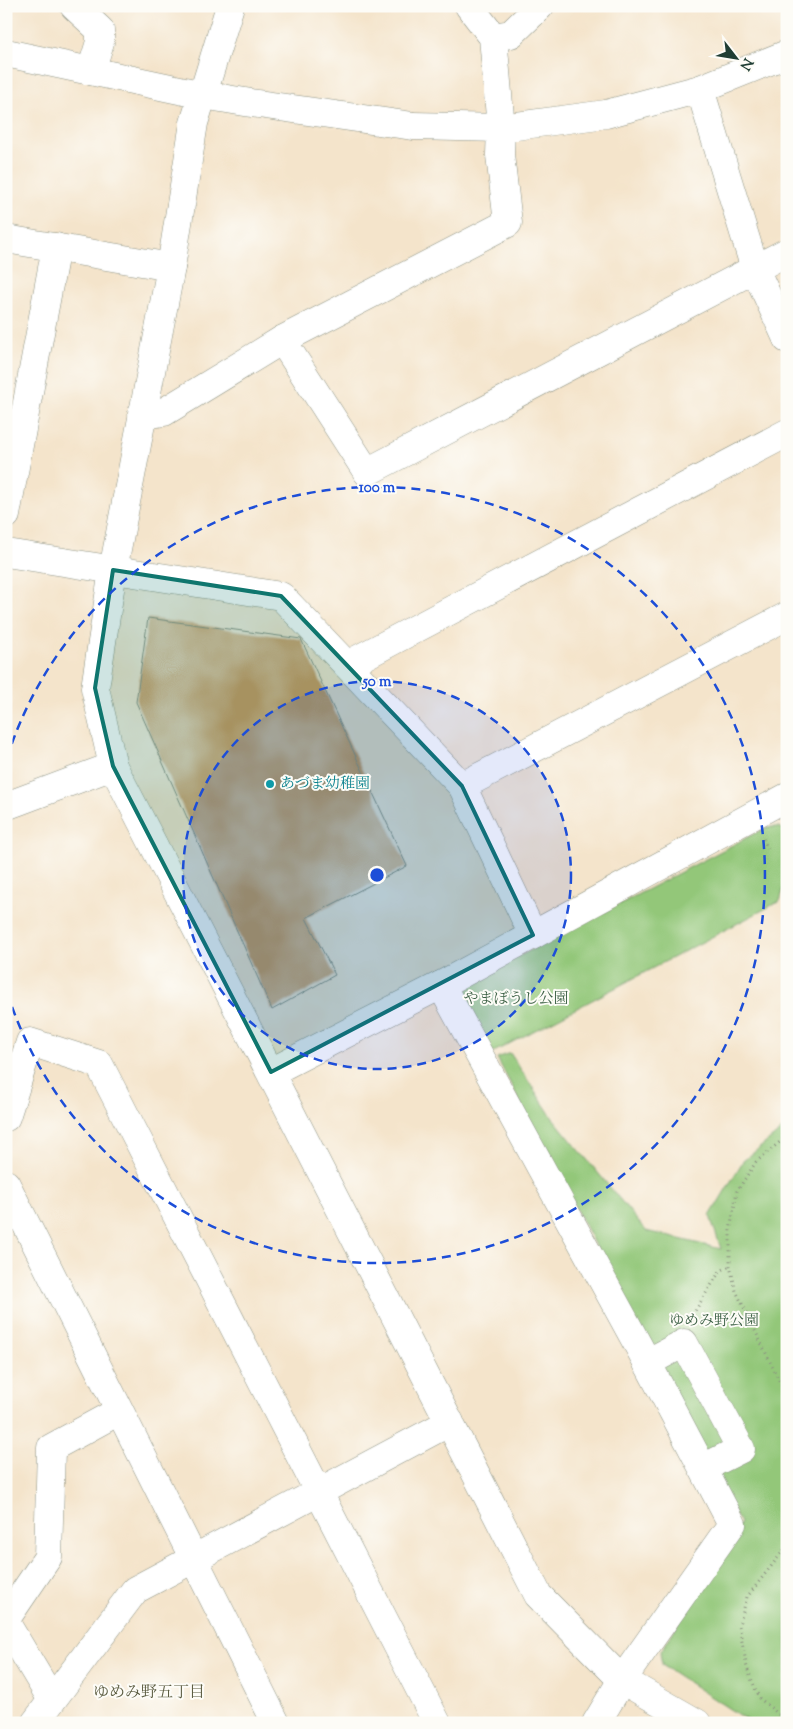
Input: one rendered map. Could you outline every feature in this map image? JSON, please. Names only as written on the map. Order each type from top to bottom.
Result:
[{"type":"street","points":[[74,6],[100,30],[100,42],[91,71]]},
{"type":"street","points":[[230,6],[194,123],[170,267],[113,570],[95,688],[113,766],[538,1595],[622,1680],[697,1723]]},
{"type":"street","points":[[142,413],[164,412],[282,340],[508,223],[500,155],[501,128],[493,37],[469,6]]},
{"type":"street","points":[[493,37],[512,34],[540,6]]},
{"type":"street","points":[[6,53],[203,96],[413,126],[501,128],[606,114],[700,89],[787,54]]},
{"type":"street","points":[[700,89],[755,269],[787,339]]},
{"type":"street","points":[[6,239],[170,267]]},
{"type":"street","points":[[6,515],[56,247]]},
{"type":"street","points":[[282,340],[367,472],[787,252]]},
{"type":"street","points":[[347,665],[787,433]]},
{"type":"street","points":[[6,553],[281,596],[462,786],[534,935]]},
{"type":"street","points":[[462,786],[787,616]]},
{"type":"street","points":[[6,806],[113,766]]},
{"type":"street","points":[[271,1072],[441,985],[787,798]]},
{"type":"street","points":[[441,985],[647,1363],[732,1524],[622,1680],[596,1723]]},
{"type":"street","points":[[6,1117],[30,1042],[99,1064],[320,1491],[437,1723]]},
{"type":"street","points":[[6,1184],[276,1723]]},
{"type":"street","points":[[647,1363],[684,1343],[741,1449],[702,1468]]},
{"type":"street","points":[[6,1619],[48,1557],[51,1448],[119,1411]]},
{"type":"street","points":[[35,1723],[134,1590],[450,1422]]},
{"type":"street","points":[[6,1623],[52,1700]]},
{"type":"path","points":[[787,1136],[756,1162],[737,1191],[730,1231],[730,1266],[736,1291],[787,1397]]},
{"type":"path","points":[[694,1312],[720,1271],[730,1266]]},
{"type":"path","points":[[787,1546],[746,1597],[739,1626],[747,1668],[759,1698],[787,1721]]},
{"type":"highlighted area","points":[[113,570],[281,596],[462,786],[533,935],[271,1072],[113,766],[95,688]]},
{"type":"green space","name":"やまぼうし公園","points":[[767,827],[779,827],[787,831],[787,878],[780,901],[488,1055],[459,997],[464,985]]},
{"type":"green space","name":"ゆめみ野公園","points":[[510,1053],[552,1117],[646,1231],[721,1249],[710,1216],[743,1161],[787,1126],[787,1723],[751,1723],[662,1665],[660,1653],[740,1523],[497,1058]]},
{"type":"building","name":"あづま幼稚園","points":[[148,618],[301,639],[407,866],[306,918],[335,975],[272,1010],[136,702]]},
{"type":"place","name":"あづま幼稚園","points":[[270,784]]},
{"type":"district","name":"ゆめみ野五丁目","points":[[149,1693]]}]
